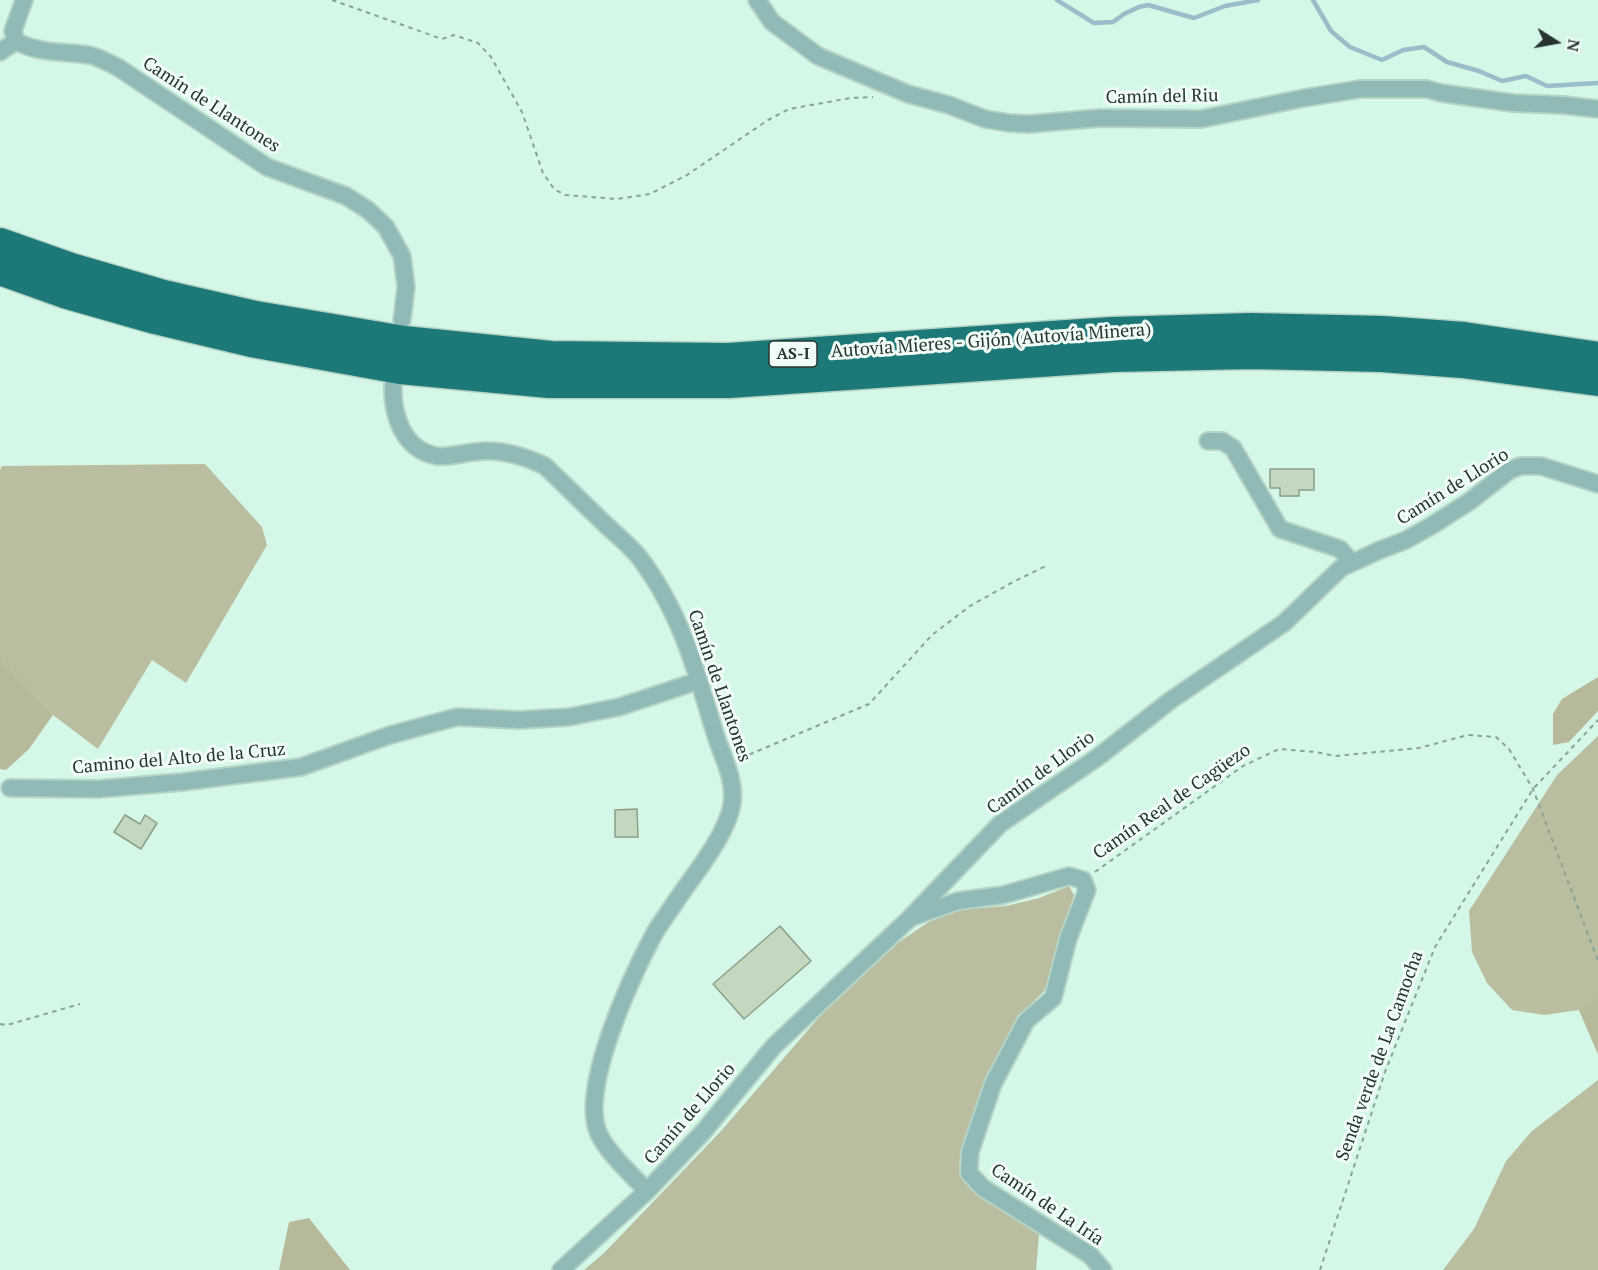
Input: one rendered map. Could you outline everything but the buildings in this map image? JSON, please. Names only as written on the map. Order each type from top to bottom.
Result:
[{"type":"highway","name":"Autovía Mieres - Gijón (Autovía Minera)","points":[[0,243],[71,268],[149,291],[256,316],[404,341],[551,356],[728,358],[1111,332],[1251,328],[1383,331],[1464,337],[1598,357]]},
{"type":"highway","name":"Autovía Mieres - Gijón (Autovía Minera)","points":[[0,270],[64,293],[155,319],[251,342],[400,369],[549,383],[729,383],[1114,357],[1252,354],[1381,357],[1462,363],[1598,381]]},
{"type":"street","points":[[0,52],[15,40],[13,31],[24,0]]},
{"type":"street","name":"Camín del Riu","points":[[758,0],[772,22],[818,57],[908,94],[949,105],[986,119],[1029,124],[1100,118],[1201,119],[1360,89],[1427,89],[1513,103],[1598,109]]},
{"type":"street","name":"Camín de Llantones","points":[[15,40],[23,45],[47,51],[91,56],[119,68],[267,167],[346,196],[368,210],[386,227],[402,256],[406,286],[402,320]]},
{"type":"street","name":"Camín de Llantones","points":[[393,384],[396,418],[404,435],[420,449],[438,456],[486,451],[507,453],[526,457],[545,466],[638,556],[666,597],[682,630],[727,763],[732,791],[732,804],[727,821],[705,860],[654,934],[639,964],[604,1050],[594,1105],[594,1118],[598,1132],[605,1145],[647,1191]]},
{"type":"street","points":[[1208,441],[1222,441],[1233,448],[1280,529],[1340,549],[1351,562]]},
{"type":"street","name":"Camín de Llorio","points":[[561,1270],[647,1191],[703,1132],[774,1046],[909,919],[1000,824],[1098,757],[1180,693],[1284,623],[1341,568],[1423,531],[1470,501],[1510,470],[1521,466],[1541,466],[1598,484]]},
{"type":"street","name":"Camino del Alto de la Cruz","points":[[10,788],[98,789],[182,782],[301,767],[390,735],[457,717],[519,720],[569,717],[619,706],[698,681]]},
{"type":"street","points":[[909,919],[958,901],[1004,896],[1069,876],[1083,880]]},
{"type":"street","name":"Camín de La Iría","points":[[1083,880],[1087,890],[1068,939],[1053,998],[1026,1021],[993,1084],[970,1152],[969,1173],[983,1188],[1090,1255],[1103,1270]]},
{"type":"path","points":[[332,0],[442,39],[454,35],[478,43],[491,57],[522,112],[543,173],[554,189],[565,195],[617,199],[650,194],[687,175],[768,120],[789,109],[852,98],[908,94]]},
{"type":"path","points":[[727,763],[869,704],[932,635],[970,606],[1047,565]]},
{"type":"path","name":"Senda verde de La Camocha","points":[[1320,1270],[1385,1072],[1435,947],[1533,789],[1598,720]]},
{"type":"path","name":"Camín Real de Cagüezo","points":[[1083,880],[1243,766],[1279,749],[1335,756],[1401,751],[1468,735],[1485,735],[1496,737],[1509,749],[1533,789],[1598,961]]},
{"type":"path","points":[[0,1024],[7,1025],[80,1004]]},
{"type":"green space","points":[[205,464],[262,527],[267,545],[186,683],[152,660],[98,749],[53,715],[0,659],[0,470],[2,466]]},
{"type":"green space","points":[[0,659],[53,715],[29,749],[6,770],[0,769]]},
{"type":"green space","points":[[1598,677],[1598,711],[1569,742],[1553,745],[1553,714],[1562,699]]},
{"type":"green space","points":[[1598,736],[1598,1054],[1579,1010],[1544,1015],[1512,1010],[1487,983],[1472,952],[1469,911],[1557,775]]},
{"type":"green space","points":[[1069,886],[1074,895],[1045,990],[1019,1016],[989,1074],[959,1164],[967,1185],[1039,1235],[1036,1270],[584,1270],[604,1253],[722,1130],[820,1016],[899,942],[927,923],[958,910],[1006,906],[1039,898]]},
{"type":"green space","points":[[1598,998],[1598,1054],[1579,1010]]},
{"type":"green space","points":[[1598,1080],[1598,1270],[1443,1270],[1474,1229],[1506,1161],[1532,1131]]},
{"type":"green space","points":[[309,1218],[350,1270],[279,1270],[289,1222]]},
{"type":"waterway","points":[[1057,0],[1094,23],[1113,22],[1124,14],[1148,5],[1194,18],[1225,6],[1258,0]]},
{"type":"waterway","points":[[1313,0],[1331,31],[1350,47],[1382,60],[1403,50],[1424,47],[1447,62],[1479,71],[1502,81],[1526,76],[1547,86],[1598,83]]}]
